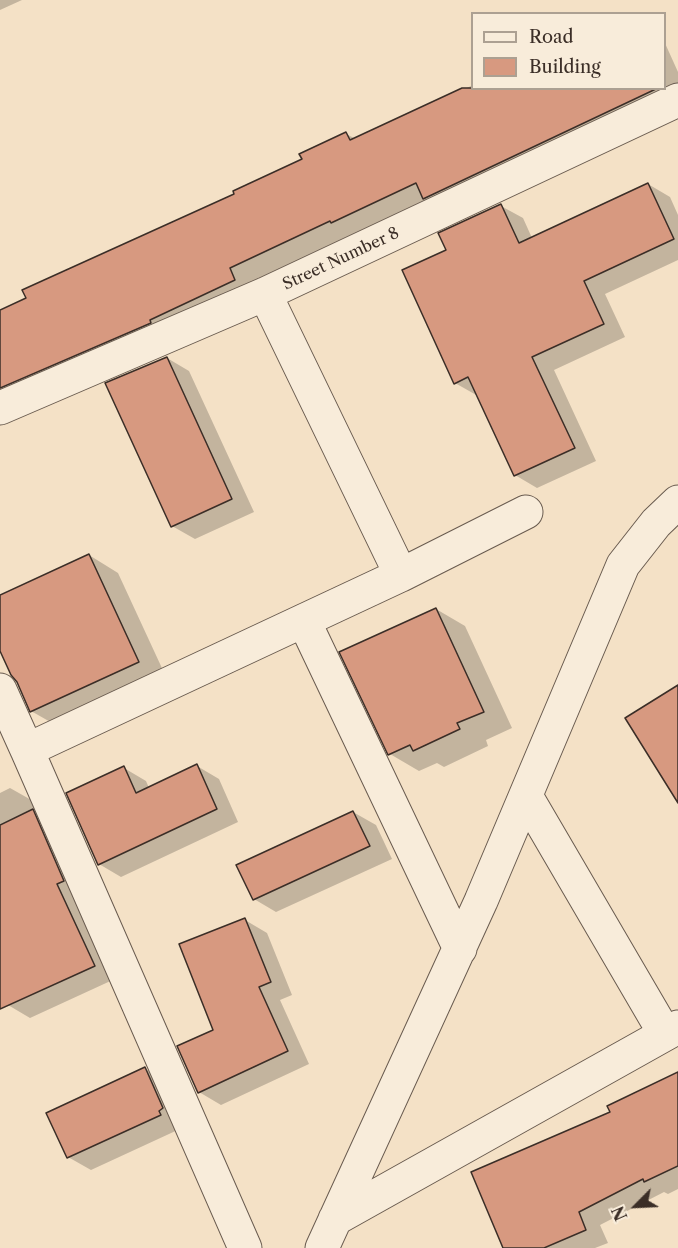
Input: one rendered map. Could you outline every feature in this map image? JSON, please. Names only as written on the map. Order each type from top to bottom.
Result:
[{"type":"street","name":"Street Number 8","points":[[0,408],[265,294],[678,100]]},
{"type":"street","points":[[265,294],[401,575]]},
{"type":"street","points":[[328,1234],[460,949],[623,565],[656,523],[678,502]]},
{"type":"street","points":[[27,750],[401,575],[526,512]]},
{"type":"street","points":[[304,621],[460,949]]},
{"type":"street","points":[[0,690],[245,1248]]},
{"type":"street","points":[[328,1234],[671,1031],[526,796]]},
{"type":"building","points":[[462,88],[471,88],[471,90],[654,90],[423,199],[416,183],[331,223],[330,221],[230,268],[235,280],[150,320],[151,323],[0,388],[0,310],[26,298],[22,290],[234,194],[233,191],[302,159],[299,154],[346,132],[350,140]]},
{"type":"building","points":[[648,183],[674,239],[584,281],[604,324],[532,357],[575,448],[514,476],[468,377],[454,384],[402,270],[446,250],[438,233],[501,204],[519,243]]},
{"type":"building","points":[[167,357],[232,499],[171,527],[105,383]]},
{"type":"building","points":[[89,554],[139,662],[30,712],[0,651],[0,595]]},
{"type":"building","points":[[436,608],[484,712],[457,723],[460,729],[413,751],[410,745],[388,755],[339,652]]},
{"type":"building","points":[[678,685],[678,803],[625,718]]},
{"type":"building","points":[[197,764],[217,809],[98,865],[66,793],[124,766],[136,793]]},
{"type":"building","points":[[33,809],[64,881],[57,884],[95,966],[0,1009],[0,825]]},
{"type":"building","points":[[353,811],[370,846],[253,900],[236,865]]},
{"type":"building","points":[[245,918],[271,982],[259,987],[288,1051],[198,1093],[177,1046],[213,1030],[179,944]]},
{"type":"building","points":[[145,1067],[163,1108],[159,1111],[161,1115],[67,1158],[46,1113]]},
{"type":"building","points":[[678,1072],[678,1166],[644,1182],[643,1179],[579,1212],[586,1230],[544,1248],[503,1248],[471,1172],[610,1112],[607,1106]]}]
